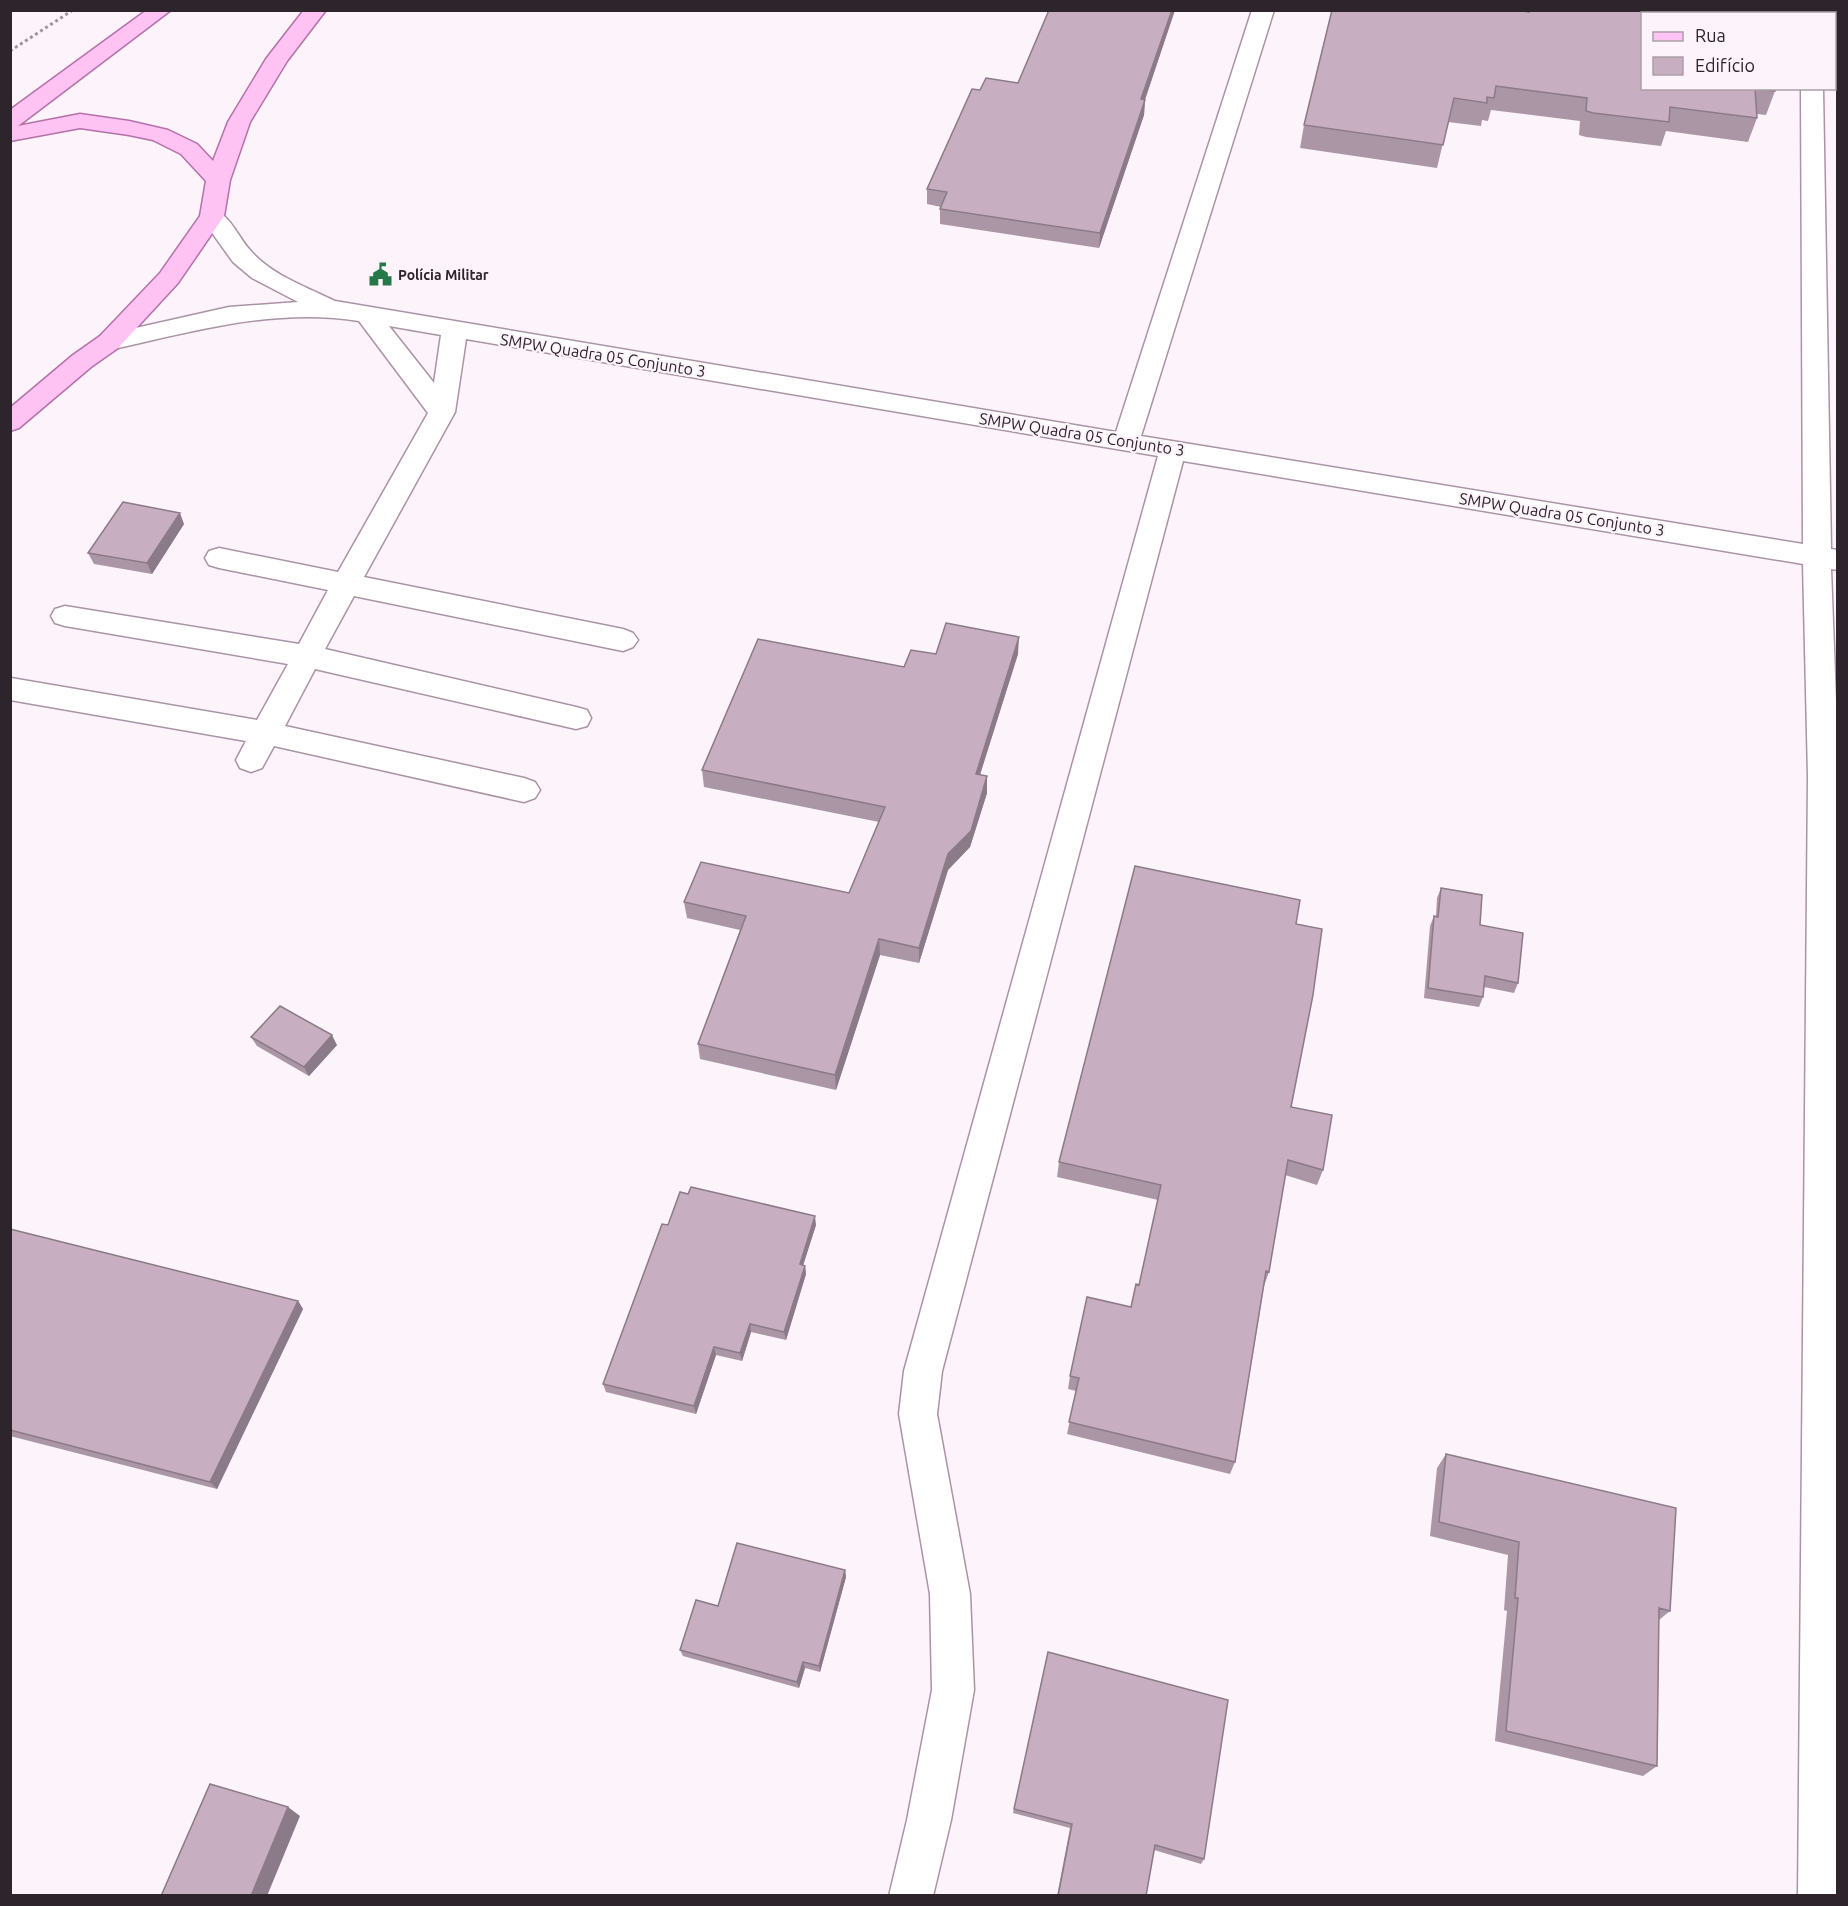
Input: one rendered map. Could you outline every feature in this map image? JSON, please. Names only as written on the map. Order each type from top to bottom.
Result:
[{"type":"main road","points":[[10,121],[161,10]]},
{"type":"main road","points":[[10,422],[109,342],[169,278],[212,216],[218,180],[239,122],[277,59],[316,10]]},
{"type":"main road","points":[[10,134],[80,121],[129,128],[160,135],[189,149],[218,180]]},
{"type":"main road","points":[[10,392],[63,378]]},
{"type":"street","points":[[1126,441],[1263,10]]},
{"type":"street","points":[[1812,90],[1828,559],[1823,776],[1820,1896]]},
{"type":"street","points":[[212,216],[242,257],[261,273],[327,308]]},
{"type":"street","points":[[109,342],[229,315],[256,311],[327,308]]},
{"type":"street","name":"SMPW Quadra 05 Conjunto 3","points":[[327,308],[1828,559]]},
{"type":"street","points":[[369,316],[442,412]]},
{"type":"street","points":[[251,760],[442,412],[455,329]]},
{"type":"street","points":[[911,1896],[929,1820],[953,1690],[950,1594],[918,1414],[923,1371],[1173,449]]},
{"type":"street","points":[[219,558],[623,640]]},
{"type":"street","points":[[65,616],[307,656],[576,718]]},
{"type":"street","points":[[10,689],[266,733],[524,790]]},
{"type":"path","points":[[10,51],[73,10]]},
{"type":"building","points":[[1049,10],[1172,10],[1141,99],[1145,100],[1100,233],[940,209],[947,192],[927,189],[972,89],[980,90],[986,78],[1018,83]]},
{"type":"building","points":[[1332,10],[1520,10],[1529,12],[1529,10],[1779,10],[1779,12],[1641,12],[1641,90],[1755,90],[1757,118],[1670,107],[1669,122],[1593,113],[1586,111],[1587,98],[1496,86],[1494,98],[1487,97],[1487,103],[1454,98],[1443,145],[1304,125]]},
{"type":"building","points":[[123,502],[180,513],[147,563],[88,553]]},
{"type":"building","points":[[946,623],[1019,637],[976,774],[987,776],[971,831],[948,854],[919,948],[879,939],[835,1075],[698,1044],[746,916],[684,902],[701,862],[849,893],[885,807],[702,770],[758,639],[904,667],[911,650],[936,654]]},
{"type":"building","points":[[1135,866],[1300,900],[1296,924],[1322,929],[1313,995],[1291,1107],[1332,1115],[1323,1170],[1288,1160],[1269,1272],[1266,1271],[1235,1462],[1069,1422],[1079,1378],[1070,1376],[1087,1297],[1131,1307],[1136,1284],[1139,1285],[1161,1185],[1059,1162]]},
{"type":"building","points":[[1441,888],[1482,895],[1480,925],[1523,933],[1518,983],[1485,976],[1483,997],[1428,988],[1434,916],[1438,917]]},
{"type":"building","points":[[280,1006],[332,1035],[304,1067],[251,1037]]},
{"type":"building","points":[[691,1187],[815,1216],[800,1264],[805,1266],[784,1332],[750,1324],[740,1353],[714,1347],[694,1406],[603,1384],[662,1224],[668,1225],[680,1192],[688,1194]]},
{"type":"building","points":[[10,1229],[298,1301],[210,1482],[10,1430]]},
{"type":"building","points":[[1446,1454],[1676,1508],[1670,1611],[1659,1608],[1657,1766],[1506,1731],[1518,1598],[1515,1598],[1519,1542],[1439,1522]]},
{"type":"building","points":[[737,1543],[845,1570],[819,1666],[803,1662],[797,1682],[680,1650],[696,1600],[718,1606]]},
{"type":"building","points":[[1048,1652],[1228,1700],[1204,1859],[1155,1845],[1146,1896],[1058,1896],[1072,1824],[1014,1809]]},
{"type":"building","points":[[210,1784],[288,1807],[251,1896],[161,1896]]},
{"type":"place","name":"Polícia Militar","points":[[380,275]]}]
